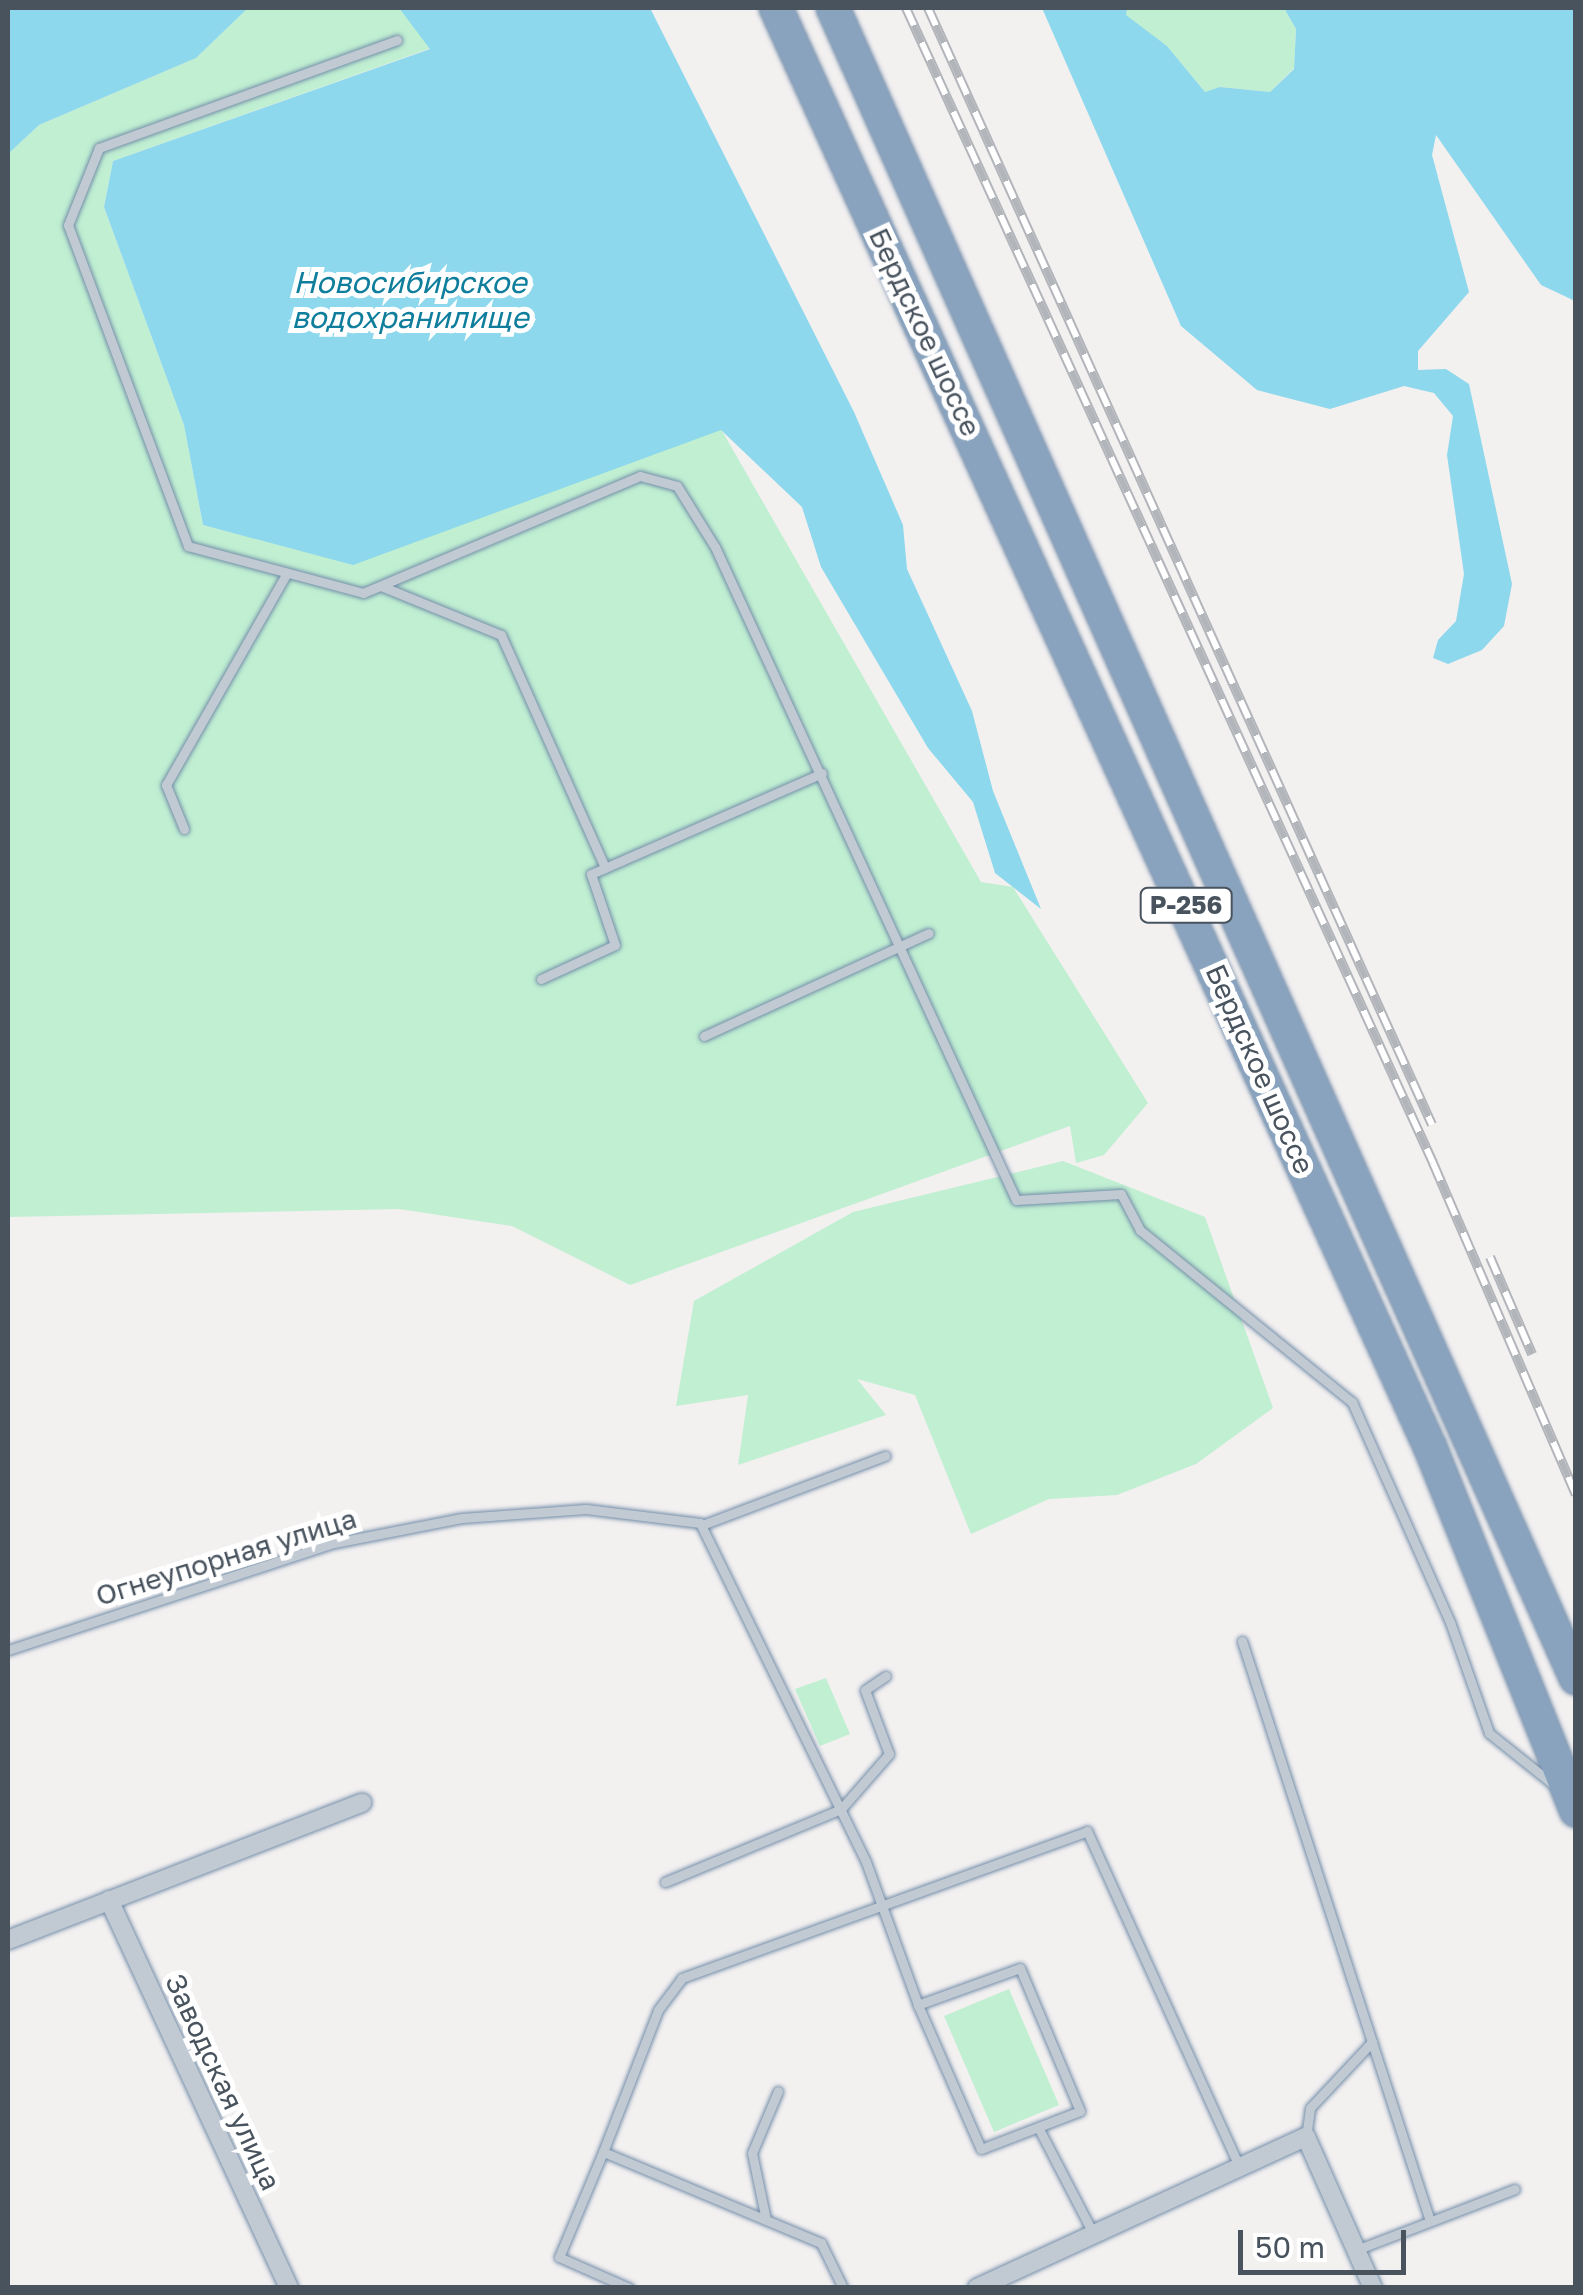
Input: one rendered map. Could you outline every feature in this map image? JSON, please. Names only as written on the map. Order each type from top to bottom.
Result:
[{"type":"highway","name":"Бердское шоссе","points":[[776,8],[1430,1447],[1573,1805]]},
{"type":"highway","name":"Бердское шоссе","points":[[834,8],[1576,1678]]},
{"type":"street","points":[[8,1940],[362,1802]]},
{"type":"street","name":"Заводская улица","points":[[108,1900],[288,2288]]},
{"type":"street","points":[[977,2288],[1092,2231],[1306,2137],[1373,2288]]},
{"type":"lane","points":[[397,40],[99,148],[68,225],[188,546],[363,593],[640,476],[663,478],[702,522],[822,773],[1016,1200],[1122,1194],[1140,1230],[1352,1402],[1450,1622],[1489,1733],[1573,1805]]},
{"type":"lane","points":[[184,829],[166,785],[286,572]]},
{"type":"lane","points":[[382,586],[501,636],[604,868]]},
{"type":"lane","points":[[541,979],[615,944],[591,874],[822,773]]},
{"type":"lane","points":[[704,1036],[929,933]]},
{"type":"lane","points":[[885,1456],[701,1524],[884,1904],[918,2005],[981,2150],[1080,2111],[1020,1968],[918,2005]]},
{"type":"lane","name":"Огнеупорная улица","points":[[8,1650],[334,1543],[462,1518],[586,1509],[701,1524]]},
{"type":"lane","points":[[1242,1641],[1429,2218]]},
{"type":"lane","points":[[665,1882],[841,1809],[889,1754],[865,1690],[886,1676]]},
{"type":"lane","points":[[629,2288],[559,2256],[658,2010],[682,1978],[1087,1831],[1239,2166]]},
{"type":"lane","points":[[1306,2137],[1310,2108],[1372,2042]]},
{"type":"lane","points":[[766,2220],[752,2153],[778,2090]]},
{"type":"lane","points":[[1038,2128],[1092,2231]]},
{"type":"lane","points":[[603,2152],[821,2243],[843,2288]]},
{"type":"lane","points":[[1356,2250],[1429,2218],[1515,2189]]},
{"type":"green space","points":[[248,8],[399,8],[431,48],[113,161],[104,207],[184,425],[203,525],[353,564],[721,429],[981,882],[1013,887],[1148,1103],[1104,1155],[1076,1163],[1070,1126],[630,1285],[512,1226],[399,1209],[8,1217],[8,154],[39,125],[196,58]]},
{"type":"green space","points":[[1127,8],[1284,8],[1296,29],[1294,68],[1270,92],[1221,87],[1205,92],[1167,46],[1125,15]]},
{"type":"green space","points":[[1063,1161],[1205,1217],[1273,1408],[1196,1464],[1117,1495],[1049,1499],[971,1534],[915,1395],[857,1379],[886,1415],[738,1465],[748,1395],[676,1406],[694,1301],[853,1212]]},
{"type":"green space","points":[[826,1678],[850,1734],[820,1746],[795,1689]]},
{"type":"green space","points":[[1009,1989],[1059,2105],[994,2132],[944,2016]]},
{"type":"water","points":[[8,8],[248,8],[196,58],[39,125],[8,154]]},
{"type":"water","name":"Новосибирское водохранилище","points":[[399,8],[650,8],[854,412],[903,525],[907,569],[972,711],[993,791],[1041,909],[995,873],[973,802],[928,748],[821,567],[802,507],[721,430],[353,565],[203,525],[184,425],[104,207],[113,161],[430,49]]},
{"type":"water","points":[[1042,8],[1127,8],[1126,15],[1167,46],[1205,92],[1220,87],[1270,92],[1294,69],[1296,29],[1284,8],[1575,8],[1575,301],[1541,285],[1436,135],[1432,155],[1469,292],[1418,351],[1418,370],[1446,369],[1469,384],[1512,584],[1504,626],[1482,650],[1448,664],[1433,658],[1438,640],[1456,621],[1464,574],[1447,455],[1453,416],[1434,393],[1404,386],[1330,409],[1257,390],[1181,326]]},
{"type":"railway","points":[[906,8],[1433,1163],[1576,1495]]},
{"type":"railway","points":[[928,8],[1432,1125]]},
{"type":"railway","points":[[1490,1257],[1532,1354]]}]
